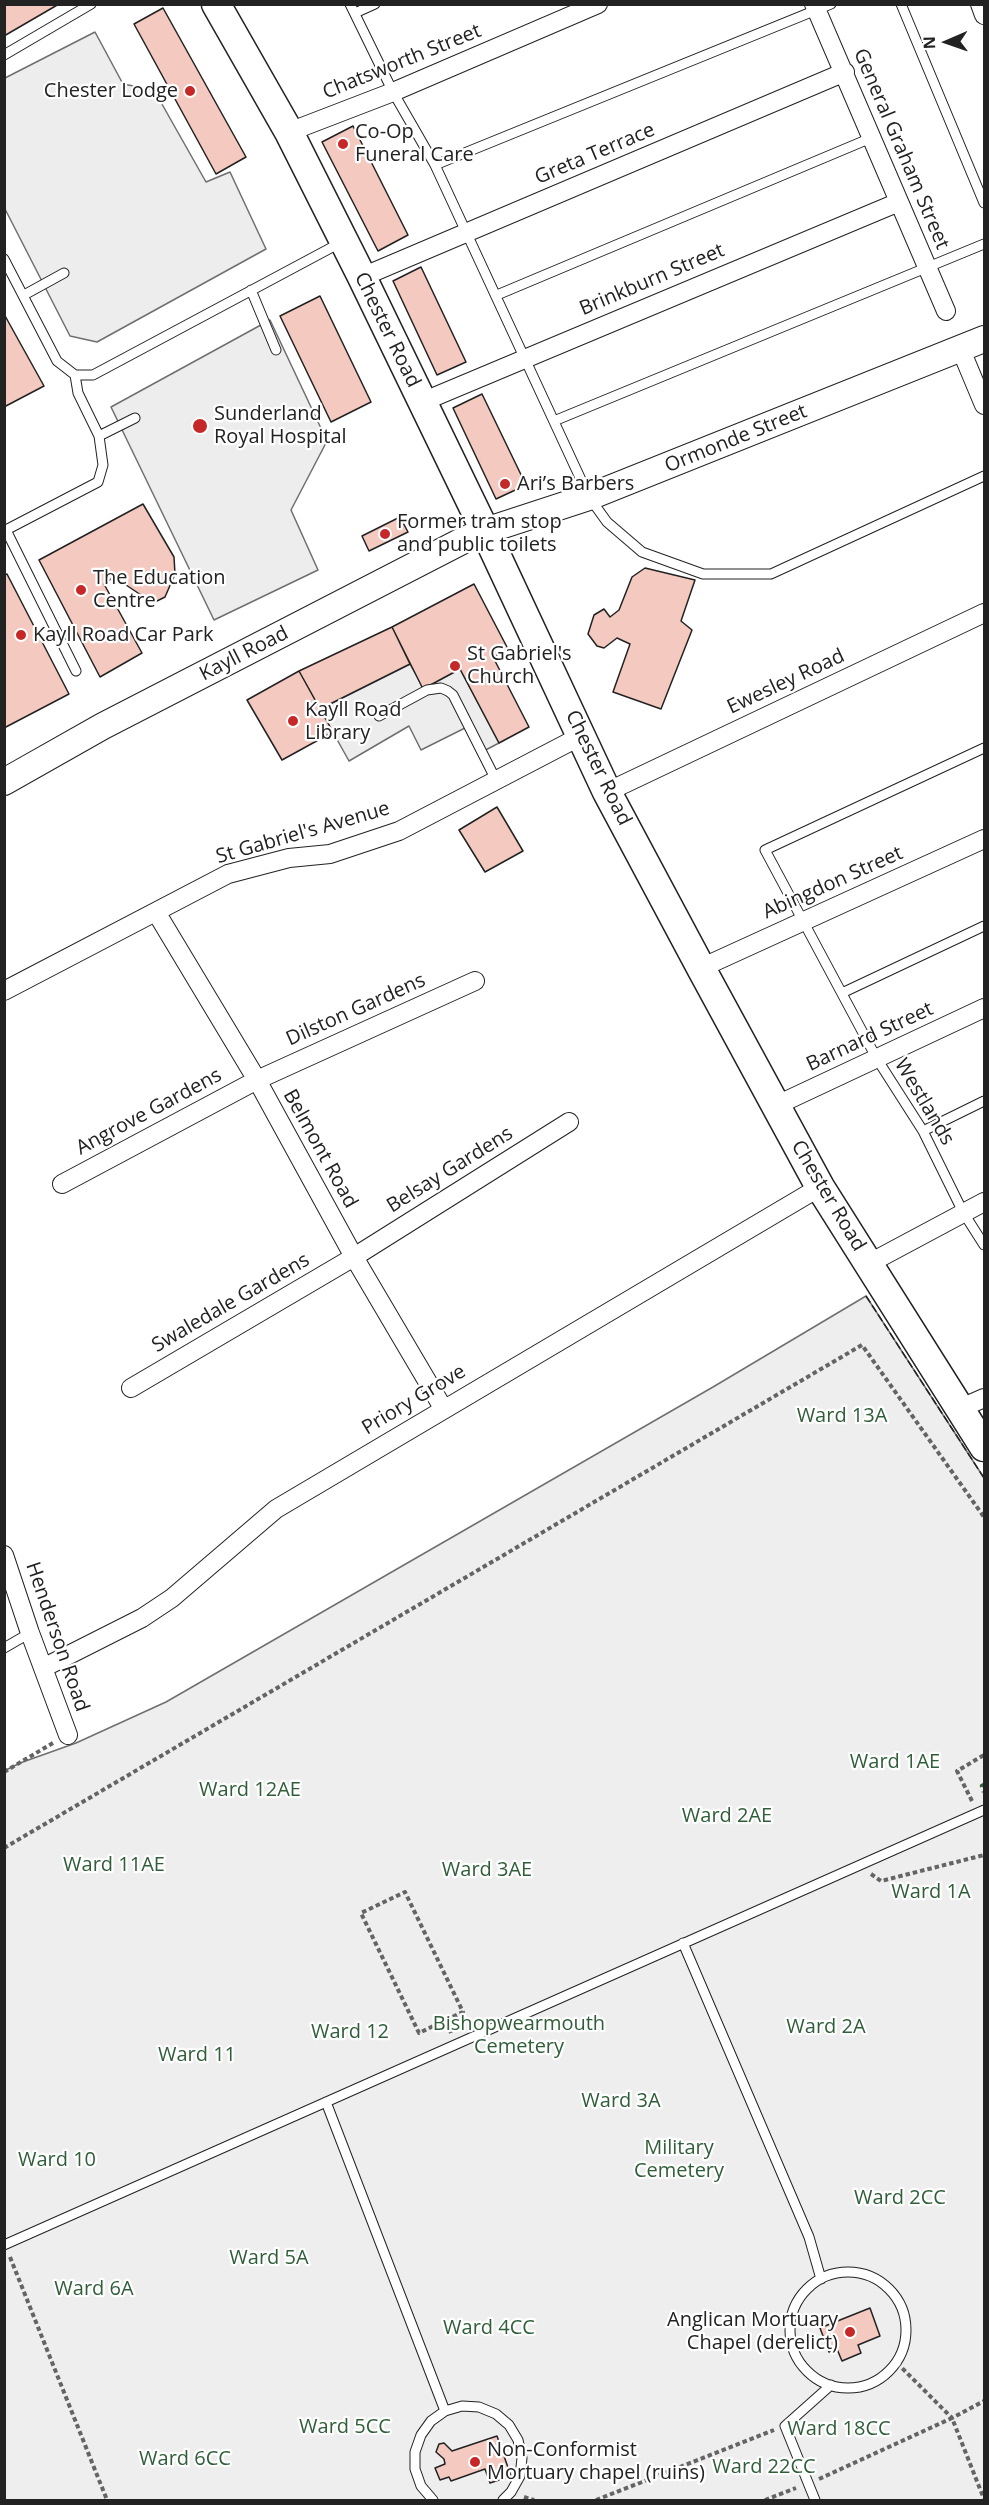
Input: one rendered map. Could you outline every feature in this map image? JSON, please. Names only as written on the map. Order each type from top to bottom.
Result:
[{"type":"main road","name":"Chester Road","points":[[216,4],[289,132],[362,277],[485,531],[607,792],[820,1187],[868,1264],[972,1403],[984,1447]]},
{"type":"street","name":"Chatsworth Street","points":[[289,132],[393,92],[598,4]]},
{"type":"street","points":[[980,4],[984,15]]},
{"type":"street","name":"General Graham Street","points":[[820,7],[871,138],[946,310]]},
{"type":"street","name":"Greta Terrace","points":[[362,277],[845,72]]},
{"type":"street","name":"Brinkburn Street","points":[[422,402],[899,202]]},
{"type":"street","name":"Ormonde Street","points":[[485,531],[589,497],[984,339]]},
{"type":"street","points":[[961,350],[984,405]]},
{"type":"street","name":"Kayll Road","points":[[4,782],[113,721],[485,531]]},
{"type":"street","name":"Ewesley Road","points":[[607,792],[984,613]]},
{"type":"street","name":"St Gabriel's Avenue","points":[[4,991],[228,874],[289,858],[330,854],[399,831],[581,736]]},
{"type":"street","name":"Abingdon Street","points":[[701,968],[984,839]]},
{"type":"street","name":"Belmont Road","points":[[156,912],[256,1080],[354,1257],[443,1408]]},
{"type":"street","name":"Dilston Gardens","points":[[256,1080],[475,981]]},
{"type":"street","name":"Barnard Street","points":[[776,1106],[984,1008]]},
{"type":"street","name":"Angrove Gardens","points":[[62,1184],[256,1080]]},
{"type":"street","name":"Belsay Gardens","points":[[354,1257],[569,1122]]},
{"type":"street","name":"Priory Grove","points":[[43,1668],[142,1618],[201,1574],[242,1536],[276,1509],[443,1408],[820,1187]]},
{"type":"street","points":[[868,1264],[984,1202]]},
{"type":"street","name":"Swaledale Gardens","points":[[131,1388],[354,1257]]},
{"type":"street","name":"Henderson Road","points":[[4,1555],[68,1735]]},
{"type":"lane","points":[[4,54],[91,4]]},
{"type":"lane","points":[[375,4],[353,9],[393,92],[435,165],[589,497],[607,522],[642,552],[704,574],[771,574],[984,476]]},
{"type":"lane","points":[[901,4],[984,203]]},
{"type":"lane","points":[[435,165],[820,7]]},
{"type":"lane","points":[[497,295],[871,138]]},
{"type":"lane","points":[[4,259],[57,362],[75,375],[93,375],[344,241]]},
{"type":"lane","points":[[554,421],[984,244]]},
{"type":"lane","points":[[24,295],[64,273]]},
{"type":"lane","points":[[251,290],[276,350]]},
{"type":"lane","points":[[75,375],[78,393],[99,436],[103,465],[98,482],[5,531],[76,671]]},
{"type":"lane","points":[[99,436],[135,418]]},
{"type":"lane","points":[[379,716],[427,690],[441,688],[448,691],[453,695],[496,780]]},
{"type":"lane","name":"Westlands","points":[[984,748],[765,850],[877,1059],[923,1131],[963,1212],[984,1245]]},
{"type":"lane","points":[[842,993],[984,926]]},
{"type":"lane","points":[[923,1131],[984,1101]]},
{"type":"lane","points":[[4,1648],[30,1633]]},
{"type":"lane","points":[[5,2245],[981,1811]]},
{"type":"lane","points":[[683,1943],[809,2237],[821,2279]]},
{"type":"lane","points":[[326,2102],[445,2411]]},
{"type":"lane","points":[[838,2273],[857,2273],[875,2278],[891,2290],[902,2307],[906,2326],[905,2345],[897,2364],[883,2378],[865,2386],[846,2389],[831,2385],[810,2374],[798,2360],[792,2343],[791,2324],[796,2306],[806,2290],[821,2279],[838,2273]]},
{"type":"lane","points":[[815,2500],[785,2426],[831,2385]]},
{"type":"lane","points":[[433,2500],[421,2486],[415,2469],[415,2452],[420,2435],[431,2421],[445,2411],[462,2406],[479,2407],[495,2414],[509,2425],[518,2440],[522,2458],[520,2476],[512,2492],[503,2500]]},
{"type":"path","points":[[4,1848],[862,1346],[984,1517]]},
{"type":"path","points":[[4,1772],[68,1735]]},
{"type":"path","points":[[981,1811],[957,1771],[984,1755]]},
{"type":"path","points":[[859,1865],[881,1881],[984,1855]]},
{"type":"path","points":[[405,1892],[463,2012],[446,2020],[419,2033],[361,1913],[405,1892]]},
{"type":"path","points":[[446,2020],[456,2044]]},
{"type":"path","points":[[5,2245],[107,2500]]},
{"type":"path","points":[[897,2364],[952,2418],[984,2499]]},
{"type":"path","points":[[765,2500],[808,2484],[984,2402]]},
{"type":"path","points":[[596,2500],[785,2426]]},
{"type":"path","points":[[615,2493],[618,2500]]},
{"type":"green space","name":"Bishopwearmouth Cemetery","points":[[866,1296],[984,1478],[984,2500],[5,2500],[4,1771],[76,1743],[166,1702],[713,1387]]},
{"type":"shaded area","points":[[95,32],[123,84],[154,90],[206,182],[230,172],[266,249],[97,342],[70,336],[5,209],[5,78]]},
{"type":"shaded area","points":[[270,320],[327,441],[291,510],[318,570],[214,620],[111,407]]},
{"type":"shaded area","points":[[410,664],[424,688],[460,669],[499,743],[478,754],[465,728],[421,750],[409,726],[349,761],[320,709]]},
{"type":"building","points":[[7,4],[59,4],[4,36],[4,6]]},
{"type":"building","name":"Chester Lodge","points":[[163,8],[246,157],[216,174],[134,24]]},
{"type":"building","points":[[353,126],[408,235],[378,251],[322,142]]},
{"type":"building","points":[[421,267],[466,362],[437,375],[393,281]]},
{"type":"building","points":[[320,296],[371,402],[331,422],[280,316]]},
{"type":"building","points":[[4,314],[44,386],[4,407]]},
{"type":"building","points":[[482,394],[526,485],[496,499],[453,408]]},
{"type":"building","name":"The Education Centre","points":[[143,504],[174,557],[175,574],[165,597],[153,603],[114,577],[104,584],[142,653],[100,677],[39,560]]},
{"type":"building","name":"Former tram stop and public toilets","points":[[400,517],[408,532],[369,551],[362,536]]},
{"type":"building","points":[[645,568],[695,580],[681,621],[692,630],[661,709],[613,692],[630,644],[617,638],[604,648],[597,646],[588,634],[594,615],[604,609],[610,617],[619,610],[632,577]]},
{"type":"building","name":"Kayll Road Car Park","points":[[7,574],[69,694],[4,728],[4,575]]},
{"type":"building","name":"St Gabriel's Church","points":[[474,584],[508,649],[493,657],[529,727],[499,743],[460,669],[423,689],[392,627]]},
{"type":"building","points":[[392,627],[410,664],[320,709],[299,671]]},
{"type":"building","name":"Kayll Road Library","points":[[299,671],[333,732],[282,760],[247,700]]},
{"type":"building","points":[[497,807],[523,851],[485,872],[459,830]]},
{"type":"building","name":"Anglican Mortuary Chapel (derelict)","points":[[870,2308],[880,2336],[858,2345],[861,2353],[842,2361],[837,2349],[829,2352],[820,2328]]},
{"type":"building","name":"Non-Conformist Mortuary chapel (ruins)","points":[[497,2436],[511,2476],[490,2483],[485,2469],[451,2481],[449,2477],[440,2480],[435,2468],[445,2464],[444,2459],[436,2452],[439,2444],[444,2443],[452,2451]]},
{"type":"hedge","points":[[984,1785],[982,1786],[984,1792]]},
{"type":"fence","points":[[866,1296],[984,1478]]},
{"type":"place","name":"Chester Lodge","points":[[190,91]]},
{"type":"place","name":"Co-Op Funeral Care","points":[[343,144]]},
{"type":"place","name":"Sunderland Royal Hospital","points":[[200,426]]},
{"type":"place","name":"Ari’s Barbers","points":[[505,484]]},
{"type":"place","name":"Former tram stop and public toilets","points":[[385,534]]},
{"type":"place","name":"The Education Centre","points":[[81,590]]},
{"type":"place","name":"Kayll Road Car Park","points":[[21,635]]},
{"type":"place","name":"St Gabriel's Church","points":[[455,666]]},
{"type":"place","name":"Kayll Road Library","points":[[293,721]]},
{"type":"place","name":"Anglican Mortuary Chapel (derelict)","points":[[850,2332]]},
{"type":"place","name":"Non-Conformist Mortuary chapel (ruins)","points":[[475,2462]]},
{"type":"park label","name":"Ward 13A","points":[[842,1416]]},
{"type":"park label","name":"Ward 1AE","points":[[895,1762]]},
{"type":"park label","name":"Ward 12AE","points":[[250,1790]]},
{"type":"park label","name":"Ward 2AE","points":[[727,1816]]},
{"type":"park label","name":"Ward 11AE","points":[[114,1865]]},
{"type":"park label","name":"Ward 3AE","points":[[487,1870]]},
{"type":"park label","name":"Ward 1A","points":[[931,1892]]},
{"type":"park label","name":"Ward 2A","points":[[826,2027]]},
{"type":"park label","name":"Ward 12","points":[[350,2032]]},
{"type":"park label","name":"Ward 11","points":[[197,2055]]},
{"type":"park label","name":"Ward 3A","points":[[621,2101]]},
{"type":"park label","name":"Ward 10","points":[[57,2160]]},
{"type":"park label","name":"Military Cemetery","points":[[679,2160]]},
{"type":"park label","name":"Ward 2CC","points":[[900,2198]]},
{"type":"park label","name":"Ward 5A","points":[[269,2258]]},
{"type":"park label","name":"Ward 6A","points":[[94,2289]]},
{"type":"park label","name":"Ward 4CC","points":[[489,2328]]},
{"type":"park label","name":"Ward 5CC","points":[[345,2427]]},
{"type":"park label","name":"Ward 18CC","points":[[839,2429]]},
{"type":"park label","name":"Ward 6CC","points":[[185,2459]]},
{"type":"park label","name":"Ward 22CC","points":[[764,2467]]}]
